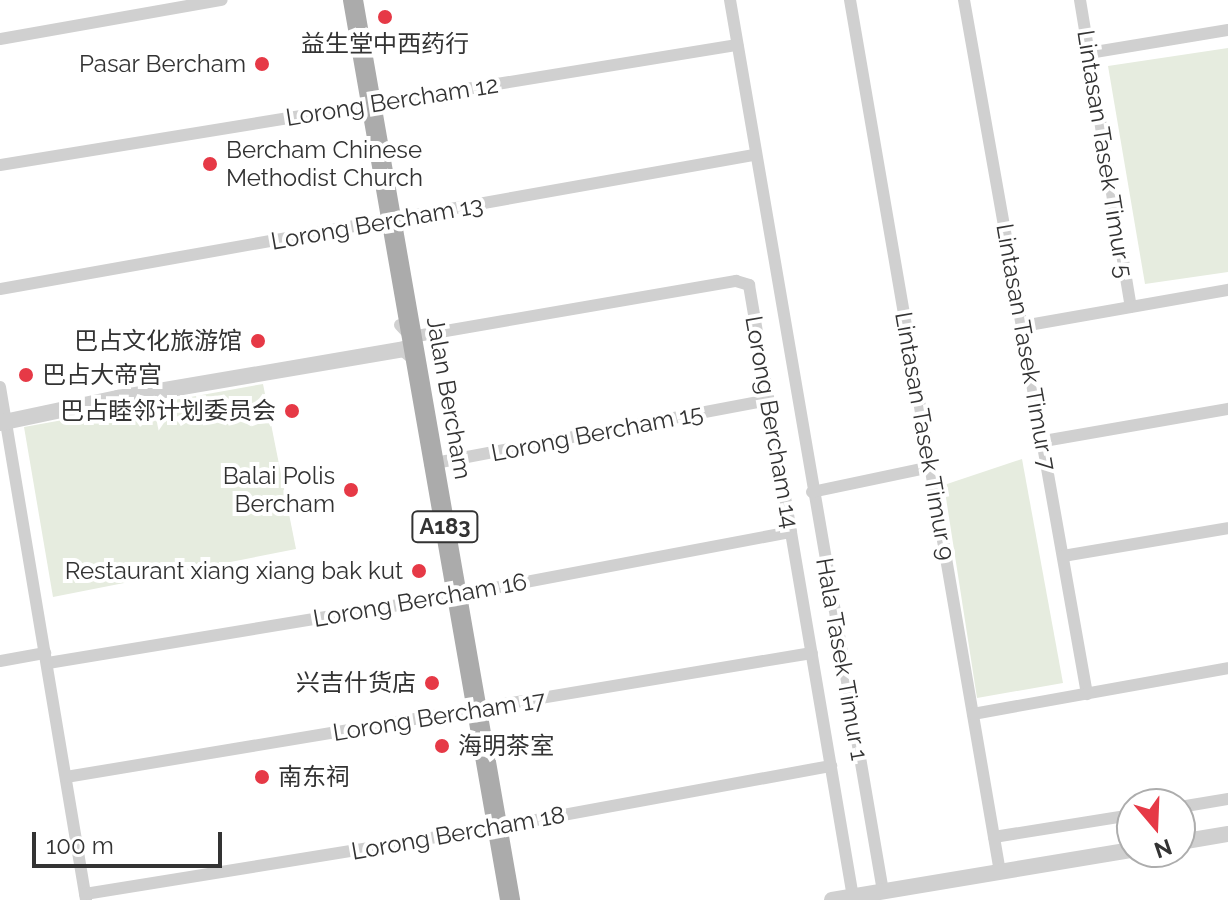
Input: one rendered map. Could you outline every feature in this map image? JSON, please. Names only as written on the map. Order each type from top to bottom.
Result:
[{"type":"main road","name":"Jalan Bercham","points":[[343,0],[366,105],[472,711],[492,828],[499,900]]},
{"type":"main road","name":"Jalan Bercham","points":[[353,0],[366,105]]},
{"type":"main road","name":"Jalan Bercham","points":[[492,828],[510,900]]},
{"type":"street","points":[[0,39],[222,0]]},
{"type":"street","name":"Hala Tasek Timur 1","points":[[730,0],[754,155],[883,891]]},
{"type":"street","name":"Lintasan Tasek Timur 9","points":[[850,0],[1000,872]]},
{"type":"street","name":"Lintasan Tasek Timur 7","points":[[964,0],[1087,694]]},
{"type":"street","name":"Lintasan Tasek Timur 5","points":[[1080,0],[1131,307]]},
{"type":"street","points":[[1089,53],[1228,30]]},
{"type":"street","name":"Lorong Bercham 12","points":[[0,165],[737,45]]},
{"type":"street","name":"Lorong Bercham 13","points":[[0,289],[754,155]]},
{"type":"street","name":"Lorong Bercham 14","points":[[4,423],[408,342],[741,281],[750,291],[853,897]]},
{"type":"street","points":[[1023,326],[1228,290]]},
{"type":"street","points":[[0,387],[86,897]]},
{"type":"street","name":"Lorong Bercham 15","points":[[429,465],[769,400]]},
{"type":"street","points":[[1044,441],[1228,409]]},
{"type":"street","points":[[812,492],[931,467]]},
{"type":"street","points":[[1063,556],[1228,528]]},
{"type":"street","name":"Lorong Bercham 16","points":[[0,661],[46,658],[452,596],[791,532]]},
{"type":"street","name":"Lorong Bercham 17","points":[[66,777],[812,653]]},
{"type":"street","points":[[973,714],[1228,668]]},
{"type":"street","name":"Lorong Bercham 18","points":[[86,897],[831,766]]},
{"type":"street","points":[[1196,804],[1228,799]]},
{"type":"street","points":[[994,837],[1116,818]]},
{"type":"street","points":[[1196,839],[1228,834]]},
{"type":"street","points":[[832,900],[1116,853]]},
{"type":"shaded area","points":[[1228,48],[1228,272],[1145,284],[1108,66]]},
{"type":"shaded area","points":[[263,384],[296,549],[53,597],[24,427]]},
{"type":"shaded area","points":[[1022,459],[1063,683],[977,698],[944,485]]},
{"type":"place","name":"益生堂中西药行","points":[[385,17]]},
{"type":"place","name":"Pasar Bercham","points":[[262,64]]},
{"type":"place","name":"Bercham Chinese Methodist Church","points":[[210,164]]},
{"type":"place","name":"巴占文化旅游馆","points":[[258,341]]},
{"type":"place","name":"巴占大帝宫","points":[[26,375]]},
{"type":"place","name":"巴占睦邻计划委员会","points":[[292,411]]},
{"type":"place","name":"Balai Polis Bercham","points":[[351,490]]},
{"type":"place","name":"Restaurant xiang xiang bak kut","points":[[419,571]]},
{"type":"place","name":"兴吉什货店","points":[[432,683]]},
{"type":"place","name":"海明茶室","points":[[442,746]]},
{"type":"place","name":"南东祠","points":[[262,777]]}]
